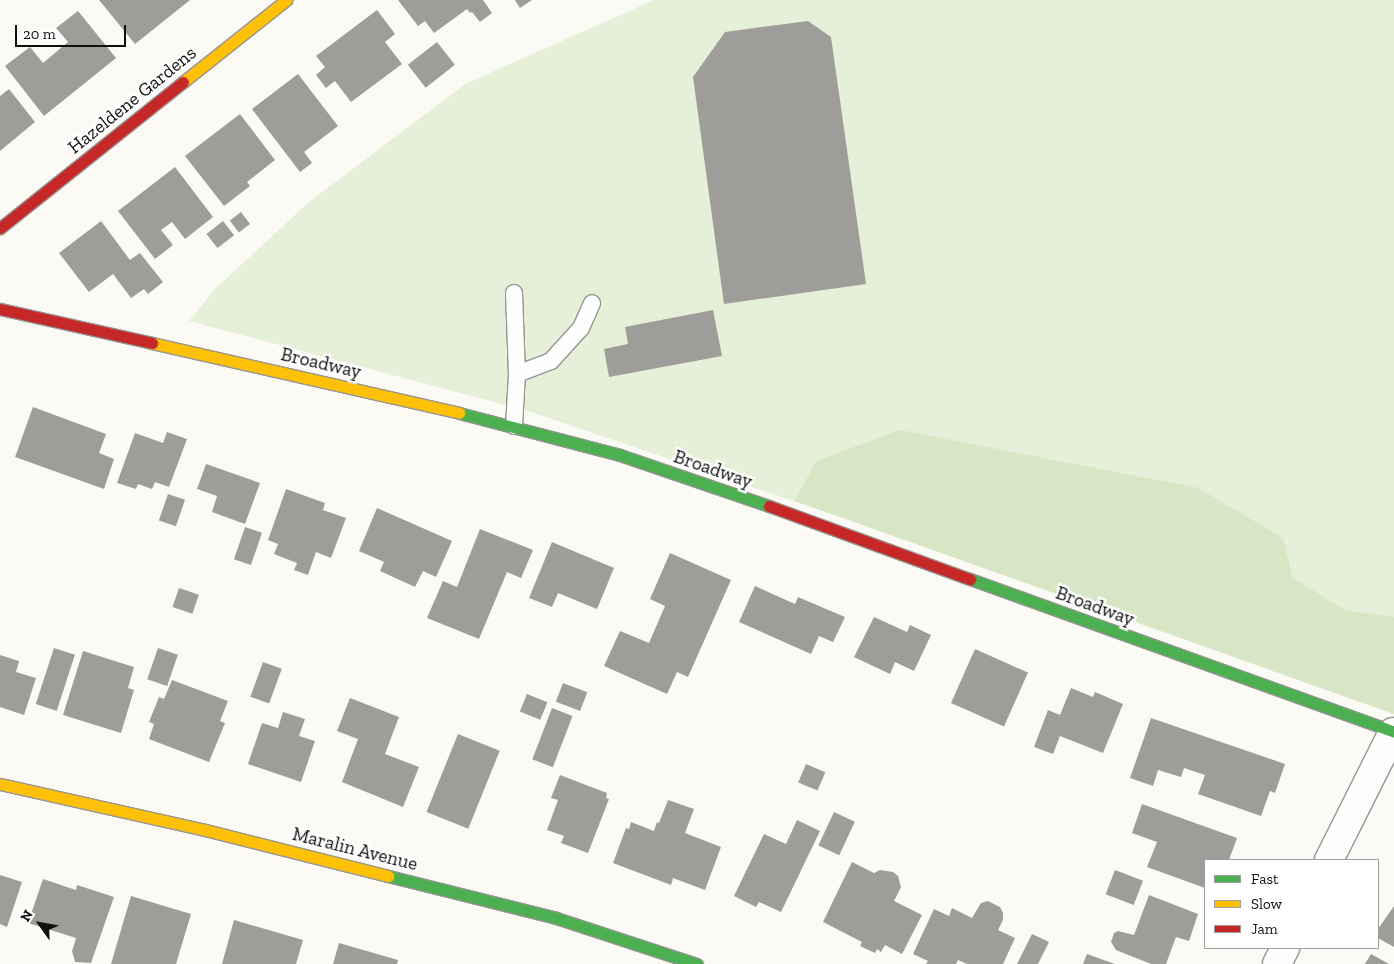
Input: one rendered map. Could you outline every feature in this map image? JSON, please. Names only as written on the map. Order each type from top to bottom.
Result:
[{"type":"street","name":"Hazeldene Gardens","points":[[0,228],[286,0]]},
{"type":"street","name":"Broadway","points":[[0,309],[514,426],[620,455],[780,510],[1394,732]]},
{"type":"street","points":[[1330,859],[1394,732]]},
{"type":"street","name":"Maralin Avenue","points":[[0,784],[205,830],[556,918],[697,964]]},
{"type":"street","points":[[1277,964],[1284,949]]},
{"type":"lane","points":[[514,293],[517,374],[514,426]]},
{"type":"lane","points":[[517,374],[551,361],[581,328],[592,303]]},
{"type":"green space","points":[[654,0],[1394,0],[1394,714],[846,519],[528,411],[189,321],[213,291],[309,202],[467,83]]},
{"type":"green space","points":[[900,430],[1198,488],[1283,538],[1293,578],[1345,610],[1394,617],[1394,714],[795,501],[816,461]]},
{"type":"building","points":[[99,0],[190,0],[135,44]]},
{"type":"building","points":[[398,0],[483,0],[492,13],[480,22],[467,9],[434,33],[425,21],[418,26]]},
{"type":"building","points":[[515,0],[532,0],[520,8]]},
{"type":"building","points":[[377,10],[395,34],[385,42],[402,64],[351,102],[335,81],[326,88],[316,75],[325,67],[316,56]]},
{"type":"building","points":[[78,11],[116,58],[44,116],[5,66],[30,47],[43,63],[68,42],[56,28]]},
{"type":"building","points":[[808,21],[831,37],[866,284],[724,304],[693,77],[725,32]]},
{"type":"building","points":[[437,42],[455,65],[426,88],[408,65]]},
{"type":"building","points":[[298,74],[338,126],[304,152],[312,163],[300,172],[252,109]]},
{"type":"building","points":[[9,89],[35,122],[0,151],[0,96]]},
{"type":"building","points":[[240,114],[275,160],[247,182],[250,186],[224,206],[185,156]]},
{"type":"building","points":[[175,167],[213,217],[185,239],[172,222],[161,230],[173,245],[155,259],[118,211]]},
{"type":"building","points":[[241,212],[250,224],[239,232],[230,220]]},
{"type":"building","points":[[101,221],[130,260],[140,253],[163,282],[148,294],[144,289],[131,298],[113,274],[89,292],[59,253]]},
{"type":"building","points":[[223,221],[234,235],[218,248],[206,234]]},
{"type":"building","points":[[713,310],[722,356],[609,377],[604,349],[628,344],[625,327]]},
{"type":"building","points":[[33,407],[106,434],[99,453],[114,459],[104,489],[15,457]]},
{"type":"building","points":[[167,432],[187,439],[169,487],[155,482],[152,489],[138,484],[136,489],[117,483],[135,433],[163,443]]},
{"type":"building","points":[[206,464],[260,483],[245,524],[212,512],[217,496],[197,489]]},
{"type":"building","points":[[286,489],[325,503],[323,510],[346,518],[331,558],[316,552],[308,575],[294,570],[297,563],[274,554],[278,544],[268,540]]},
{"type":"building","points":[[168,494],[185,500],[176,526],[159,520]]},
{"type":"building","points":[[377,508],[452,541],[436,577],[423,571],[415,587],[380,571],[384,562],[359,551]]},
{"type":"building","points":[[245,527],[262,533],[251,565],[234,559]]},
{"type":"building","points":[[480,529],[533,550],[521,578],[507,572],[479,639],[427,618],[443,581],[457,587]]},
{"type":"building","points":[[552,542],[614,568],[597,609],[558,593],[552,607],[529,598]]},
{"type":"building","points":[[670,553],[731,580],[688,677],[677,672],[667,694],[604,666],[620,631],[649,643],[665,606],[650,599]]},
{"type":"building","points":[[755,586],[795,604],[798,597],[845,617],[833,642],[819,636],[811,654],[739,622]]},
{"type":"building","points":[[179,588],[199,595],[192,614],[172,607]]},
{"type":"building","points":[[874,617],[907,632],[910,625],[931,635],[914,671],[895,662],[890,674],[854,657]]},
{"type":"building","points":[[54,648],[75,655],[57,711],[36,704]]},
{"type":"building","points":[[158,648],[178,655],[167,686],[147,679]]},
{"type":"building","points":[[975,649],[1028,673],[1004,726],[951,703]]},
{"type":"building","points":[[83,651],[134,667],[128,688],[134,690],[121,733],[63,715]]},
{"type":"building","points":[[0,655],[19,661],[16,672],[36,678],[24,715],[0,707]]},
{"type":"building","points":[[263,662],[282,669],[269,704],[250,697]]},
{"type":"building","points":[[172,680],[228,701],[220,721],[225,723],[209,762],[149,739],[154,724],[149,722],[159,697],[164,699]]},
{"type":"building","points":[[563,683],[587,692],[580,711],[556,702]]},
{"type":"building","points":[[1071,688],[1093,697],[1095,692],[1123,704],[1103,753],[1060,736],[1053,754],[1034,747],[1048,710],[1060,715]]},
{"type":"building","points":[[527,694],[547,702],[540,720],[520,712]]},
{"type":"building","points":[[350,698],[399,717],[385,754],[419,767],[403,807],[342,782],[358,739],[337,731]]},
{"type":"building","points":[[552,708],[573,716],[553,767],[532,759]]},
{"type":"building","points":[[283,712],[305,719],[299,736],[315,741],[301,782],[248,764],[262,723],[278,728]]},
{"type":"building","points":[[1151,718],[1285,764],[1275,793],[1270,791],[1261,816],[1198,794],[1205,775],[1184,768],[1181,777],[1158,770],[1153,786],[1130,778]]},
{"type":"building","points":[[458,734],[500,751],[468,829],[427,812]]},
{"type":"building","points":[[806,764],[825,772],[818,791],[798,782]]},
{"type":"building","points":[[560,775],[607,793],[606,798],[609,799],[588,853],[561,843],[564,836],[547,830],[558,800],[551,798]]},
{"type":"building","points":[[668,800],[694,809],[685,833],[721,847],[705,890],[673,878],[671,885],[613,863],[626,828],[629,829],[631,822],[654,831]]},
{"type":"building","points":[[1142,804],[1237,838],[1229,859],[1204,859],[1204,888],[1147,867],[1157,842],[1132,833]]},
{"type":"building","points":[[834,812],[855,822],[839,855],[818,846]]},
{"type":"building","points":[[797,820],[820,831],[781,912],[759,902],[756,907],[734,896],[764,834],[786,844]]},
{"type":"building","points":[[852,862],[874,873],[880,870],[893,872],[898,876],[901,887],[894,901],[922,915],[902,954],[885,945],[881,952],[877,949],[875,953],[860,946],[862,942],[823,922]]},
{"type":"building","points":[[1115,870],[1143,881],[1134,905],[1106,894]]},
{"type":"building","points":[[0,875],[22,882],[7,927],[0,924]]},
{"type":"building","points":[[43,879],[76,890],[77,885],[114,897],[91,963],[75,962],[72,951],[76,938],[28,923]]},
{"type":"building","points":[[1149,895],[1198,914],[1189,941],[1176,937],[1166,964],[1151,964],[1116,950],[1111,942],[1114,933],[1118,931],[1134,935]]},
{"type":"building","points":[[131,896],[191,914],[176,964],[111,964]]},
{"type":"building","points":[[988,901],[1000,907],[1003,913],[1003,920],[998,930],[1015,938],[1003,964],[967,964],[958,960],[956,964],[926,964],[928,961],[913,954],[934,909],[949,916],[952,908],[972,918],[981,903]]},
{"type":"building","points":[[1394,906],[1394,947],[1379,939],[1379,928]]},
{"type":"building","points":[[234,920],[303,940],[296,964],[222,964]]},
{"type":"building","points":[[1032,934],[1049,942],[1038,964],[1017,964]]},
{"type":"building","points":[[339,943],[398,960],[397,964],[333,964]]},
{"type":"building","points":[[1087,954],[1115,964],[1083,964]]},
{"type":"building","points":[[1371,954],[1389,964],[1365,964]]},
{"type":"traffic: fast","points":[[459,413],[620,455],[769,506]]},
{"type":"traffic: fast","points":[[970,579],[1394,732]]},
{"type":"traffic: fast","points":[[388,876],[556,918],[697,964]]},
{"type":"traffic: slow","points":[[183,82],[286,0]]},
{"type":"traffic: slow","points":[[152,343],[459,413]]},
{"type":"traffic: slow","points":[[0,784],[205,830],[388,876]]},
{"type":"traffic: jam","points":[[0,228],[183,82]]},
{"type":"traffic: jam","points":[[0,309],[152,343]]},
{"type":"traffic: jam","points":[[769,506],[970,579]]}]
